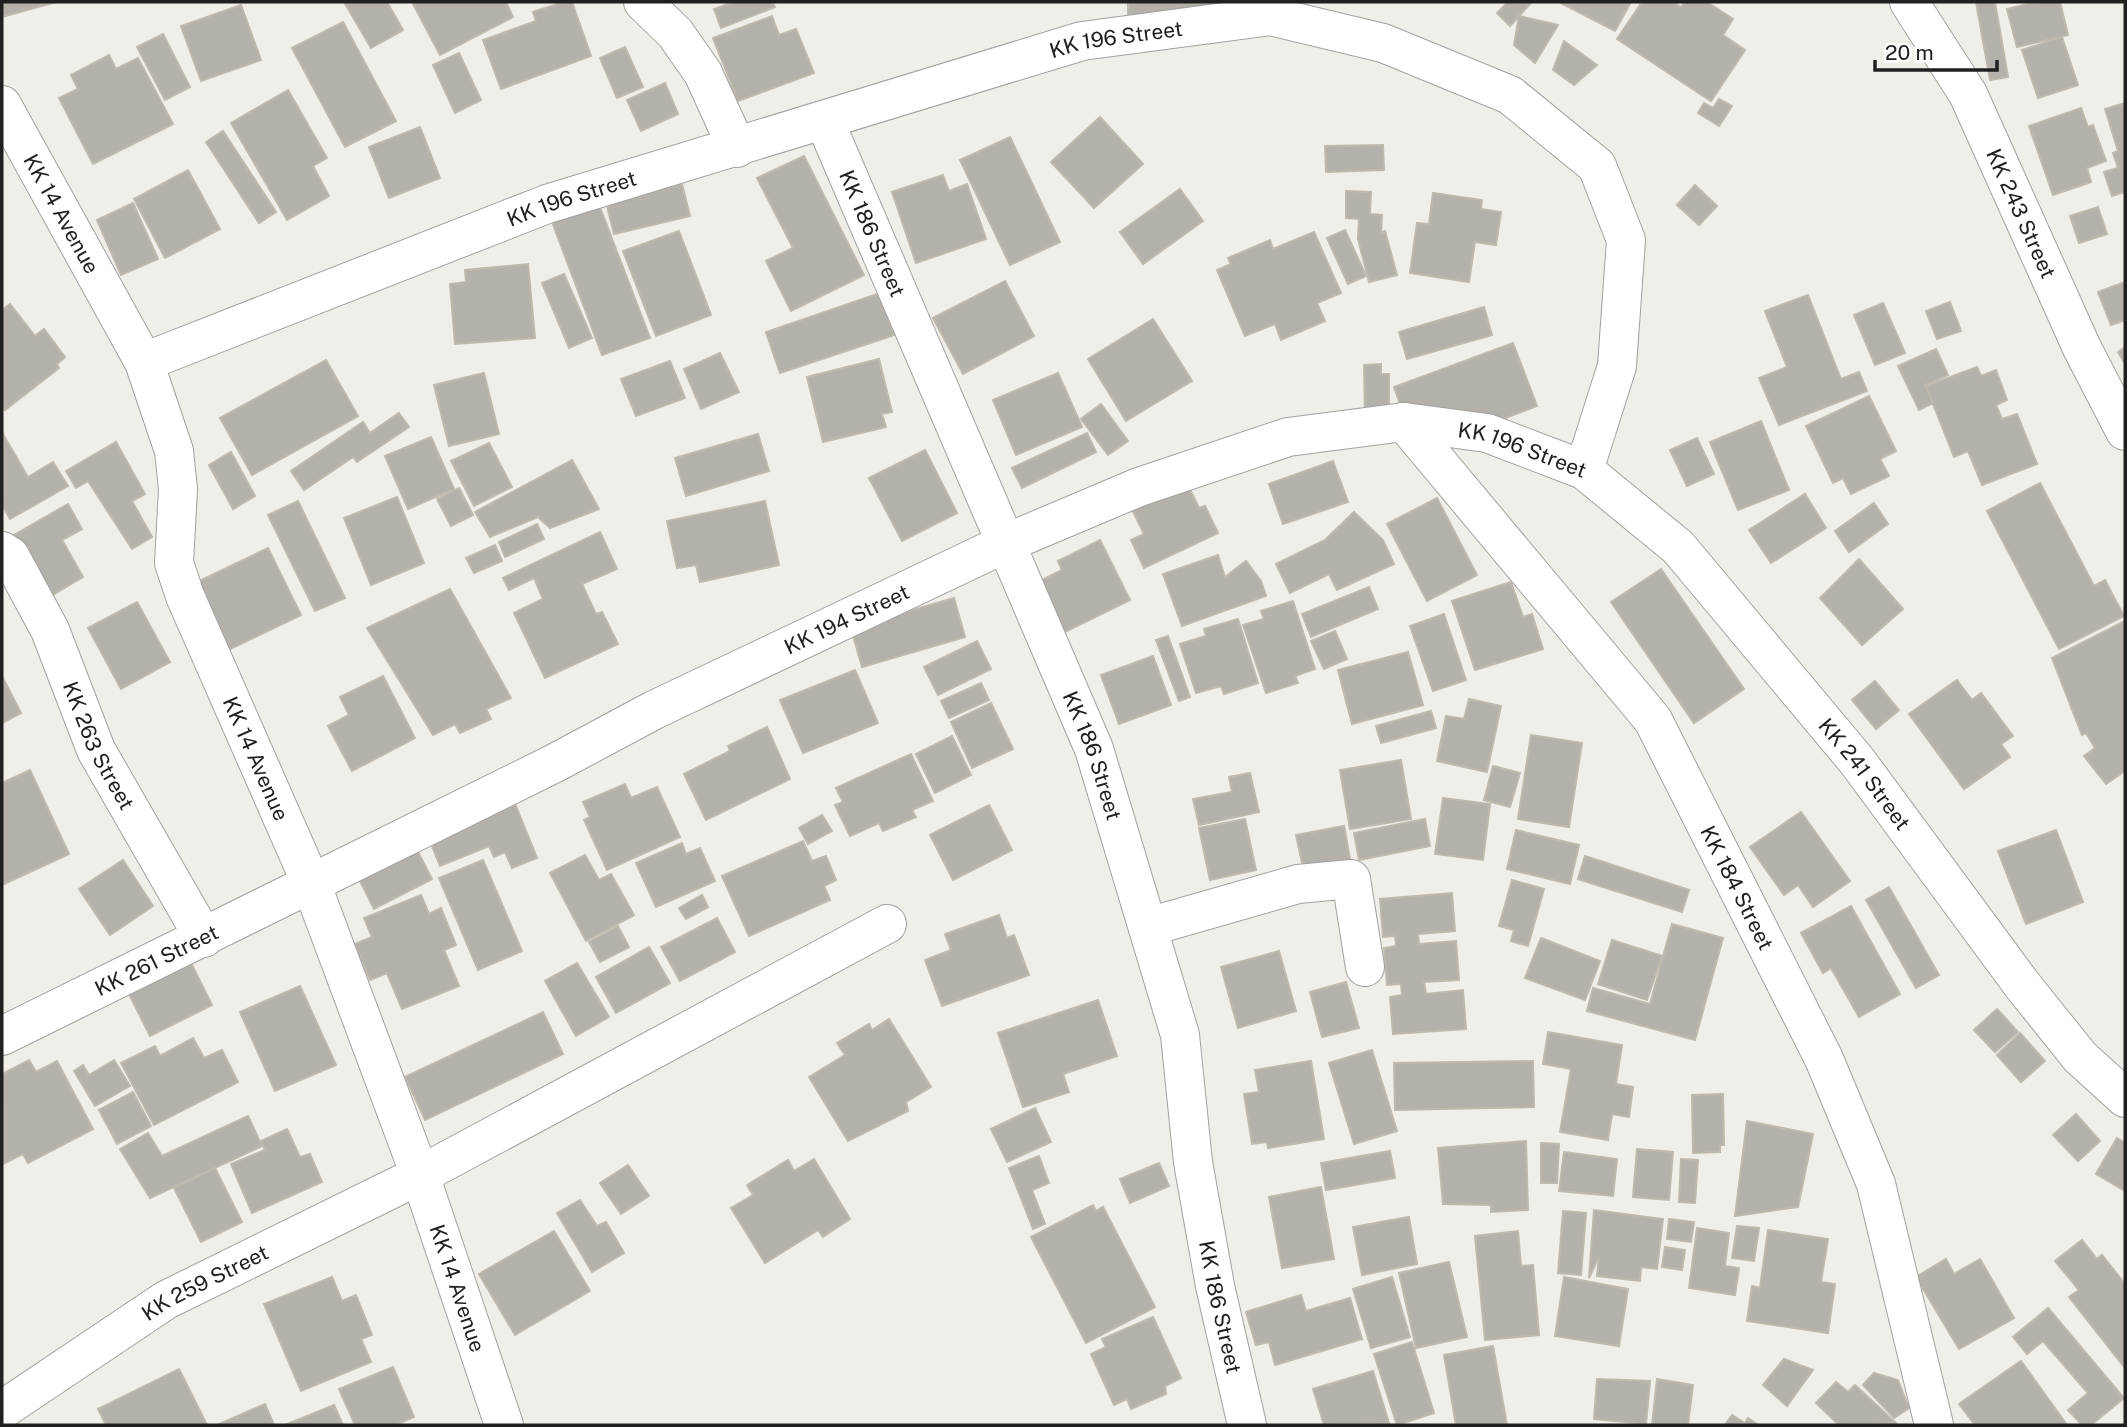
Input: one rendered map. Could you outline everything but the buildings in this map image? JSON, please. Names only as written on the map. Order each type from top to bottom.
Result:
[{"type":"street","points":[[643,2],[675,33],[703,73],[737,148]]},
{"type":"street","name":"KK 243 Street","points":[[1909,2],[1968,94],[2082,348],[2125,431]]},
{"type":"street","name":"KK 196 Street","points":[[144,362],[547,204],[825,122],[1082,41],[1270,16],[1383,43],[1510,95],[1597,166],[1626,240],[1617,366],[1584,470],[1487,433],[1404,422]]},
{"type":"street","name":"KK 14 Avenue","points":[[2,105],[144,362],[174,451],[178,489],[174,563],[185,596],[311,883],[420,1175],[504,1425]]},
{"type":"street","name":"KK 186 Street","points":[[825,122],[1004,544],[1094,748],[1180,1035],[1196,1174],[1215,1286],[1247,1425]]},
{"type":"street","name":"KK 194 Street","points":[[311,883],[555,763],[654,710],[1004,544],[1139,487],[1287,437],[1404,422]]},
{"type":"street","name":"KK 184 Street","points":[[1404,422],[1653,720],[1824,1059],[1877,1185],[1934,1425]]},
{"type":"street","name":"KK 241 Street","points":[[1584,470],[1678,547],[1857,761],[2015,976],[2080,1057],[2125,1098]]},
{"type":"street","name":"KK 263 Street","points":[[2,551],[9,556],[50,630],[96,750],[204,938]]},
{"type":"street","points":[[1148,928],[1298,884],[1351,879],[1365,967]]},
{"type":"street","name":"KK 261 Street","points":[[2,1036],[311,883]]},
{"type":"street","name":"KK 259 Street","points":[[2,1410],[166,1300],[420,1175],[887,924]]}]
